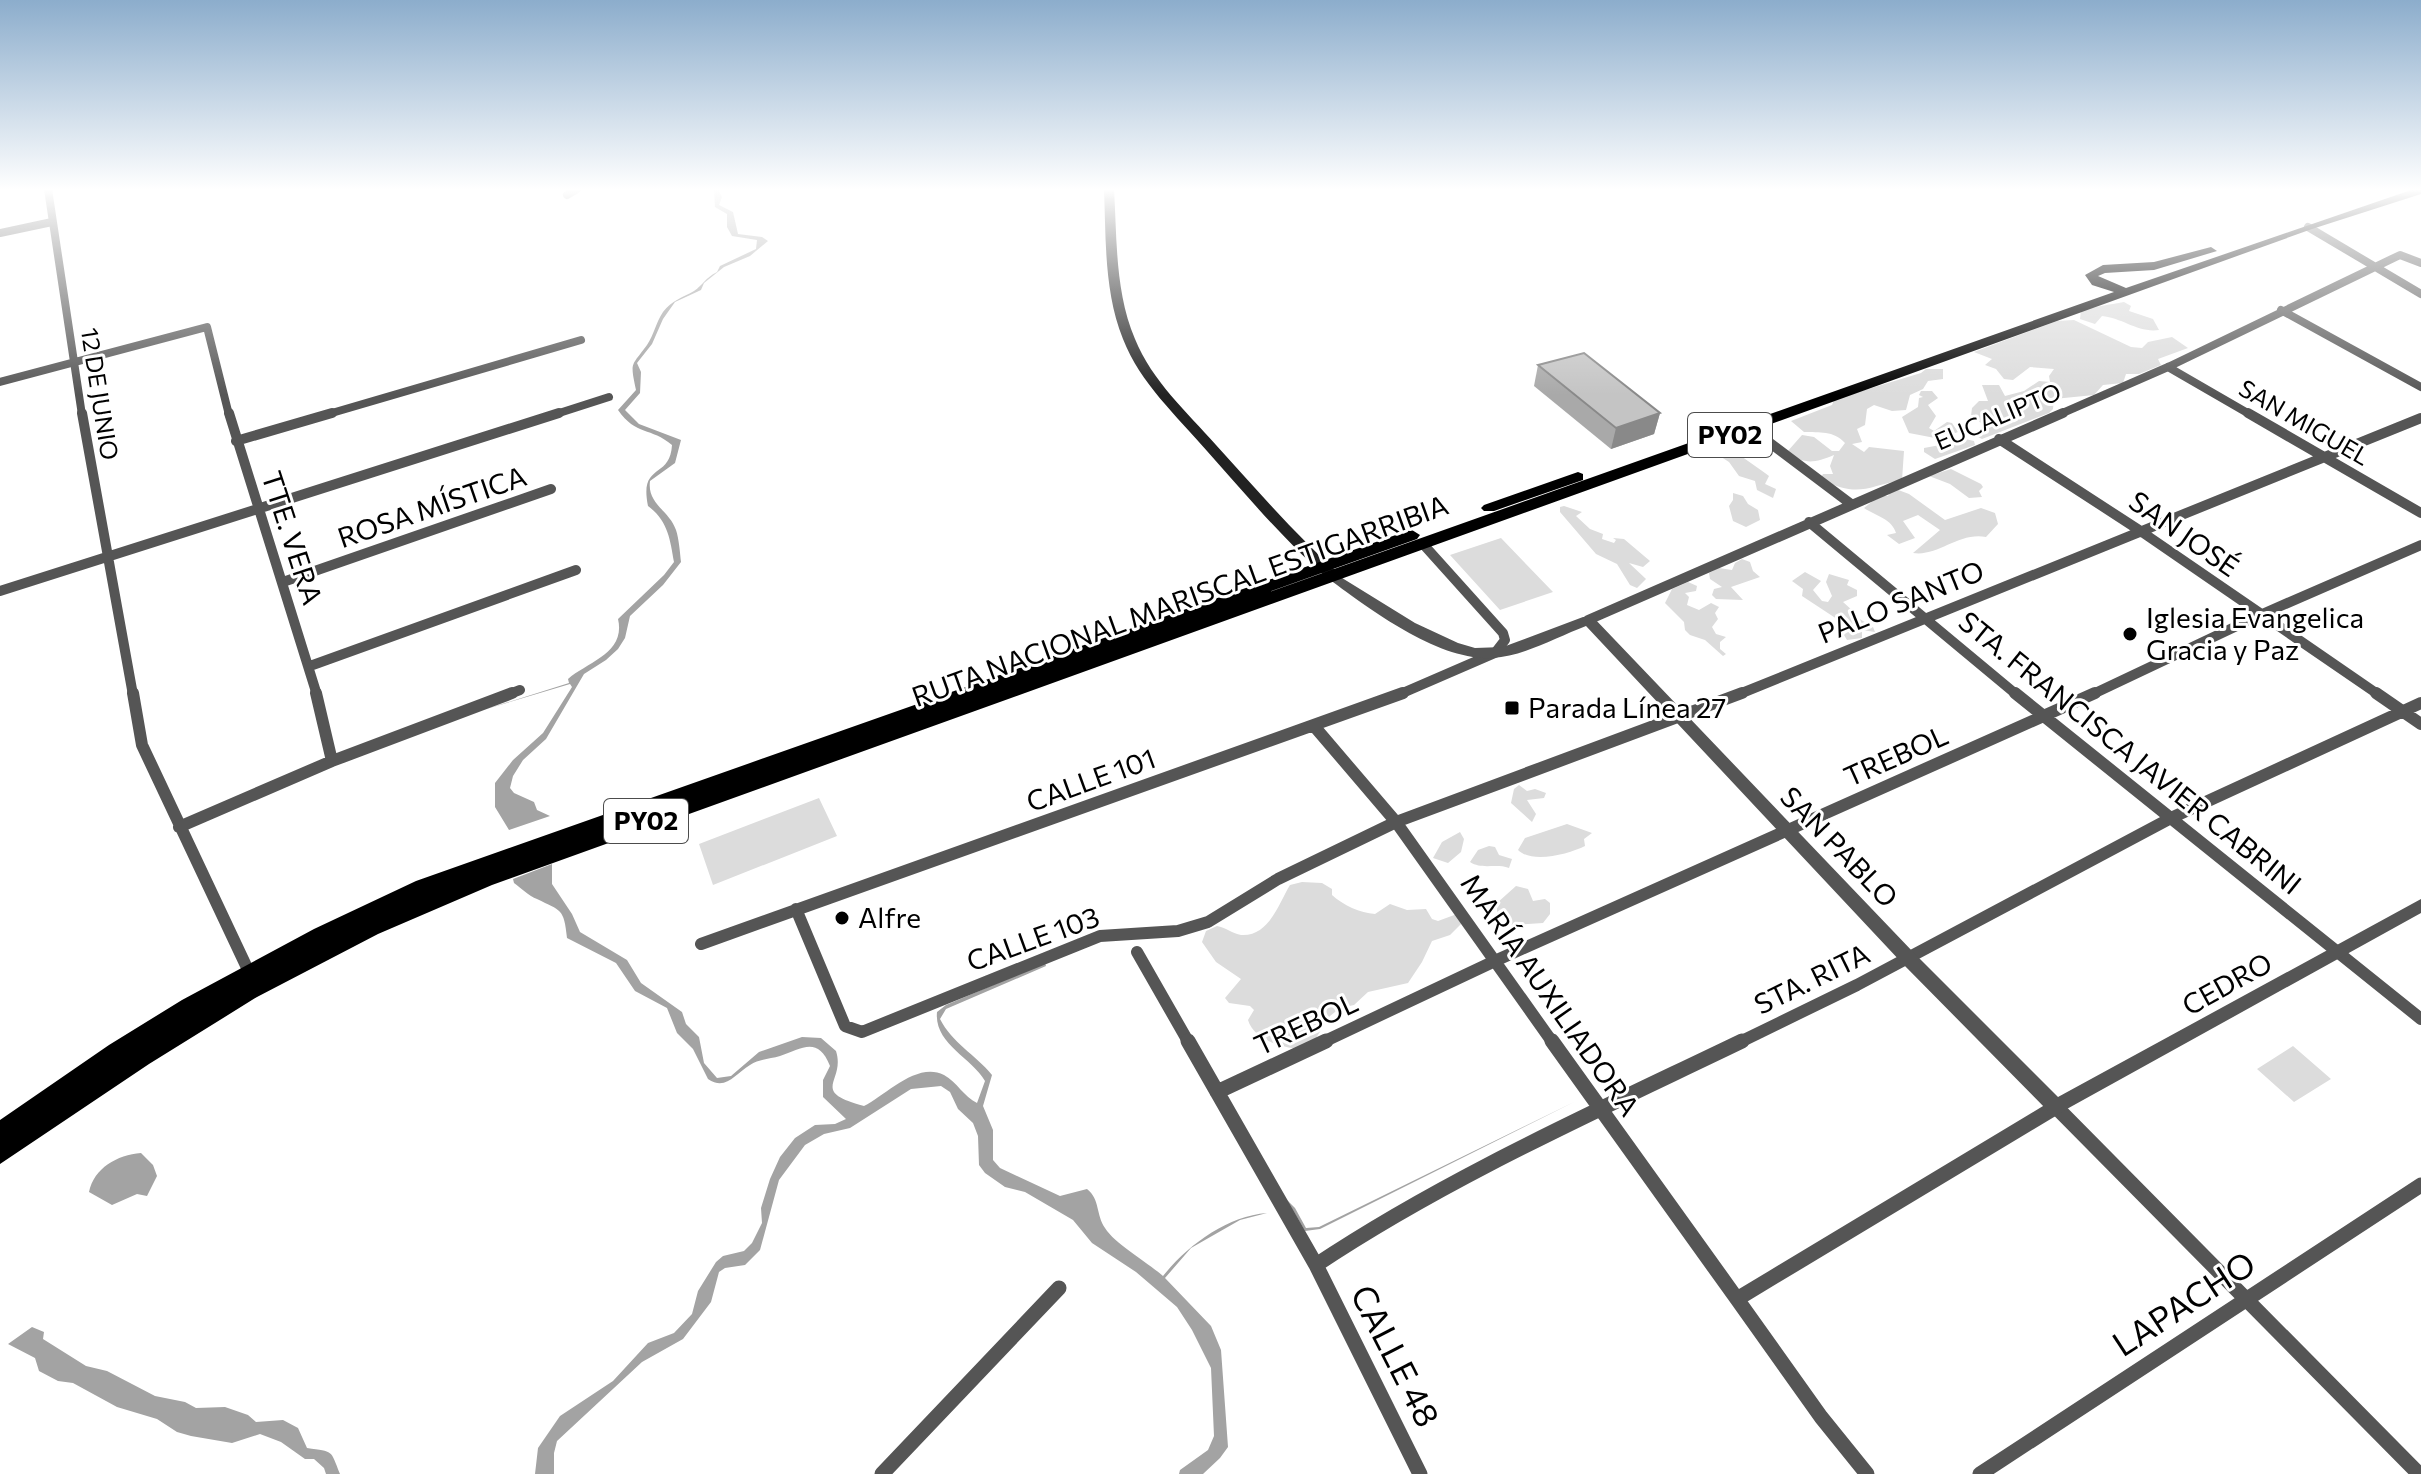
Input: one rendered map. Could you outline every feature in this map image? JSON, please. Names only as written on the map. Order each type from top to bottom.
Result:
[{"type":"highway","points":[[2126,292],[2096,282],[2091,275],[2103,269],[2154,266],[2186,258]]},
{"type":"highway","name":"RUTA NACIONAL MARISCAL ESTIGARRIBIA","points":[[0,1153],[147,1053],[218,1009],[351,937],[432,900],[2196,258]]},
{"type":"highway","name":"RUTA NACIONAL MARISCAL ESTIGARRIBIA","points":[[0,1133],[154,1028],[249,972],[347,921],[423,887],[1328,572],[1423,544],[2222,258]]},
{"type":"main road","points":[[1114,258],[1117,298],[1129,339],[1139,359],[1185,418],[1270,515],[1328,572]]},
{"type":"street","name":"12 DE JUNIO","points":[[57,258],[106,557],[142,745],[249,972]]},
{"type":"street","points":[[2362,258],[2421,294]]},
{"type":"street","name":"EUCALIPTO","points":[[1588,620],[2168,367],[2394,258]]},
{"type":"street","points":[[2281,310],[2421,387]]},
{"type":"street","name":"TTE. VERA","points":[[73,363],[202,327],[208,329],[236,441],[261,508],[310,666],[332,761]]},
{"type":"street","points":[[236,441],[581,340]]},
{"type":"street","points":[[0,382],[73,363]]},
{"type":"street","name":"SAN MIGUEL","points":[[2168,367],[2421,513]]},
{"type":"street","points":[[0,591],[609,397]]},
{"type":"street","name":"PALO SANTO","points":[[1396,822],[1680,718],[2421,418]]},
{"type":"street","points":[[1750,428],[1851,504]]},
{"type":"street","name":"SAN JOSÉ","points":[[1999,439],[2139,530],[2421,724]]},
{"type":"street","name":"ROSA MÍSTICA","points":[[283,582],[551,489]]},
{"type":"street","name":"STA. FRANCISCA JAVIER CABRINI","points":[[1809,522],[2044,717],[2421,1019]]},
{"type":"street","points":[[1423,544],[1503,633],[1505,640],[1495,653]]},
{"type":"street","name":"TREBOL","points":[[1217,1092],[1497,960],[2044,717],[2260,615],[2421,545]]},
{"type":"street","points":[[310,666],[576,570]]},
{"type":"street","points":[[1328,572],[1388,616],[1461,648],[1495,653],[1588,620]]},
{"type":"street","name":"SAN PABLO","points":[[1588,620],[1908,958],[2056,1107]]},
{"type":"street","name":"CALLE 101","points":[[701,944],[1382,702],[1495,653]]},
{"type":"street","points":[[179,827],[332,761],[520,690]]},
{"type":"street","name":"STA. RITA","points":[[1316,1265],[1374,1226],[1599,1110],[1908,958],[2171,818],[2421,703]]},
{"type":"street","name":"MARÍA AUXILIADORA","points":[[1314,726],[1396,822],[1497,960],[1599,1110],[1821,1417],[1867,1474]]},
{"type":"street","name":"CALLE 103","points":[[796,909],[845,1026],[862,1032],[1100,936],[1178,931],[1208,922],[1278,879],[1396,822]]},
{"type":"street","name":"CEDRO","points":[[2056,1107],[2421,905]]},
{"type":"street","name":"CALLE 48","points":[[1137,952],[1316,1265],[1420,1474]]},
{"type":"street","points":[[1737,1299],[2056,1107],[2419,1474]]},
{"type":"street","name":"LAPACHO","points":[[1980,1474],[2421,1185]]},
{"type":"street","points":[[882,1474],[1059,1288]]},
{"type":"shaded area","points":[[737,258],[746,258],[724,267],[704,283],[701,290],[675,302],[652,344],[637,363],[641,372],[640,393],[625,410],[639,424],[681,440],[675,463],[650,481],[650,489],[676,530],[681,562],[663,585],[630,616],[625,638],[618,649],[584,674],[546,739],[523,760],[513,776],[510,788],[514,793],[534,802],[537,810],[550,816],[509,830],[495,807],[495,783],[513,760],[543,733],[572,687],[570,684],[483,710],[569,683],[568,679],[611,648],[619,631],[618,619],[674,562],[667,531],[648,506],[646,492],[651,477],[670,456],[672,445],[637,428],[618,410],[636,390],[633,365],[666,308],[674,302],[697,289],[720,266]]},
{"type":"shaded area","points":[[2124,302],[2131,306],[2129,311],[2153,319],[2159,330],[2144,329],[2102,316],[2095,324],[2080,319],[2081,311]]},
{"type":"shaded area","points":[[2074,320],[2131,347],[2142,348],[2148,342],[2172,337],[2188,348],[2158,359],[2161,365],[2139,374],[2126,374],[2123,383],[2103,385],[2094,395],[2054,399],[2053,409],[2049,413],[1982,439],[1976,436],[1977,430],[1984,425],[1971,416],[1972,408],[1979,401],[1988,401],[1982,385],[1999,385],[2005,396],[2024,391],[2039,381],[2050,382],[2049,376],[2054,369],[2030,367],[2013,380],[2004,379],[1996,369],[1985,365],[1992,359],[1974,352],[2057,321]]},
{"type":"shaded area","points":[[1926,369],[1943,369],[1943,379],[1928,381],[1923,389],[1910,395],[1906,410],[1892,411],[1874,405],[1867,409],[1865,425],[1857,429],[1862,442],[1852,444],[1864,452],[1869,447],[1904,451],[1902,480],[1862,489],[1844,488],[1820,479],[1823,474],[1833,474],[1830,466],[1834,455],[1810,461],[1787,452],[1802,435],[1814,437],[1832,451],[1839,451],[1845,443],[1836,436],[1804,432],[1791,421],[1832,405],[1834,400]]},
{"type":"shaded area","points":[[1921,391],[1932,391],[1938,398],[1928,405],[1936,416],[1929,428],[1934,431],[1947,422],[1952,423],[1958,432],[1944,437],[1956,443],[1965,439],[1974,441],[1975,445],[1935,459],[1924,452],[1924,448],[1940,445],[1935,438],[1909,433],[1902,417],[1918,407],[1919,398],[1923,397],[1919,395]]},
{"type":"shaded area","points":[[1719,447],[1731,449],[1769,476],[1765,484],[1776,489],[1773,498],[1757,490],[1755,481],[1739,476],[1729,462],[1715,453]]},
{"type":"shaded area","points":[[1951,469],[1981,484],[1983,487],[1979,491],[1982,497],[1969,498],[1950,484],[1929,476]]},
{"type":"shaded area","points":[[1893,488],[1909,494],[1945,520],[1981,508],[1995,513],[1998,524],[1986,537],[1966,538],[1931,551],[1913,553],[1940,530],[1918,515],[1903,521],[1915,538],[1899,544],[1887,535],[1896,533],[1891,524],[1864,508],[1879,496],[1888,496]]},
{"type":"shaded area","points":[[1733,493],[1743,496],[1748,504],[1758,510],[1760,520],[1746,527],[1733,521],[1729,506]]},
{"type":"shaded area","points":[[1560,507],[1582,512],[1576,516],[1590,529],[1603,534],[1602,539],[1614,543],[1616,540],[1613,538],[1624,539],[1650,561],[1643,567],[1629,563],[1646,579],[1637,588],[1630,585],[1617,564],[1596,554],[1560,512]]},
{"type":"shaded area","points":[[1501,538],[1553,592],[1500,610],[1450,555]]},
{"type":"shaded area","points":[[1742,559],[1750,562],[1753,571],[1760,577],[1731,587],[1743,600],[1716,599],[1712,595],[1714,589],[1722,587],[1710,579],[1709,573],[1719,568],[1732,570],[1735,563]]},
{"type":"shaded area","points":[[1805,572],[1821,581],[1813,590],[1822,601],[1828,602],[1832,596],[1826,582],[1829,574],[1849,580],[1847,585],[1857,590],[1857,596],[1843,602],[1853,611],[1853,615],[1873,627],[1875,632],[1862,630],[1862,638],[1847,640],[1844,635],[1848,631],[1840,621],[1802,596],[1803,589],[1792,581]]},
{"type":"shaded area","points":[[1688,582],[1697,586],[1696,591],[1685,593],[1689,597],[1687,605],[1699,610],[1711,603],[1719,607],[1715,613],[1718,619],[1712,627],[1716,634],[1726,637],[1720,642],[1720,649],[1726,654],[1723,656],[1705,640],[1690,635],[1685,630],[1684,622],[1665,603],[1672,589]]},
{"type":"shaded area","points":[[1519,785],[1527,791],[1535,789],[1546,793],[1544,798],[1527,800],[1536,814],[1532,822],[1511,803],[1514,789]]},
{"type":"shaded area","points":[[819,798],[837,836],[713,885],[699,844]]},
{"type":"shaded area","points":[[1567,824],[1592,833],[1584,839],[1585,846],[1541,857],[1518,850],[1525,838]]},
{"type":"shaded area","points":[[1460,832],[1464,839],[1461,852],[1448,863],[1433,858],[1442,842]]},
{"type":"shaded area","points":[[1495,847],[1499,855],[1512,859],[1509,868],[1479,866],[1470,862],[1478,850]]},
{"type":"shaded area","points":[[552,864],[552,884],[580,932],[627,960],[641,983],[682,1012],[686,1024],[699,1037],[704,1063],[717,1078],[731,1076],[759,1052],[802,1037],[821,1038],[836,1051],[838,1062],[833,1090],[847,1101],[864,1106],[902,1081],[923,1072],[934,1072],[949,1078],[977,1103],[985,1081],[947,1042],[941,1033],[937,1012],[946,1005],[1045,963],[1046,966],[946,1009],[940,1019],[951,1035],[992,1075],[983,1106],[993,1130],[993,1160],[1000,1168],[1060,1196],[1087,1189],[1094,1197],[1102,1223],[1110,1234],[1163,1276],[1184,1254],[1196,1243],[1209,1234],[1237,1220],[1267,1213],[1240,1220],[1191,1248],[1165,1278],[1211,1326],[1221,1350],[1228,1447],[1220,1458],[1203,1474],[1179,1474],[1180,1470],[1208,1450],[1214,1436],[1211,1368],[1177,1307],[1136,1272],[1092,1243],[1073,1220],[1025,1192],[1005,1187],[985,1173],[979,1165],[978,1136],[973,1123],[958,1109],[950,1092],[941,1086],[911,1089],[850,1128],[824,1134],[805,1145],[779,1180],[760,1250],[745,1265],[719,1272],[711,1302],[683,1339],[642,1362],[557,1441],[554,1474],[535,1474],[538,1448],[560,1416],[613,1381],[648,1343],[674,1333],[692,1314],[698,1291],[716,1262],[723,1256],[744,1251],[752,1243],[762,1223],[761,1208],[770,1179],[780,1157],[795,1138],[815,1125],[835,1124],[846,1119],[823,1097],[823,1080],[830,1066],[820,1050],[814,1047],[757,1061],[725,1082],[708,1079],[693,1049],[677,1033],[667,1008],[635,991],[616,963],[567,938],[560,912],[514,883],[513,879]]},
{"type":"shaded area","points":[[1322,883],[1332,889],[1332,895],[1341,902],[1364,912],[1375,914],[1390,904],[1407,910],[1426,909],[1432,919],[1438,921],[1457,914],[1462,923],[1450,935],[1432,941],[1408,983],[1368,992],[1354,1005],[1340,1008],[1330,1016],[1316,1038],[1299,1049],[1277,1044],[1256,1033],[1248,1020],[1254,1010],[1250,1006],[1229,1003],[1225,998],[1241,979],[1216,962],[1202,942],[1206,931],[1217,926],[1241,935],[1259,931],[1272,918],[1290,885]]},
{"type":"shaded area","points":[[1516,886],[1528,889],[1533,901],[1545,899],[1550,903],[1550,914],[1543,923],[1511,925],[1497,913],[1497,903]]},
{"type":"shaded area","points":[[2293,1046],[2331,1079],[2294,1102],[2257,1069]]},
{"type":"shaded area","points":[[1574,1102],[1320,1229],[1305,1231],[1287,1200],[1306,1228],[1319,1227]]},
{"type":"shaded area","points":[[141,1153],[153,1165],[157,1176],[147,1196],[137,1194],[112,1205],[89,1192],[96,1176],[108,1164]]},
{"type":"shaded area","points":[[32,1327],[44,1332],[43,1339],[86,1366],[107,1371],[155,1396],[185,1402],[196,1408],[225,1407],[248,1415],[256,1422],[283,1420],[298,1428],[307,1448],[330,1453],[340,1474],[326,1474],[314,1459],[305,1459],[281,1442],[260,1434],[232,1443],[191,1436],[177,1432],[157,1419],[117,1407],[73,1383],[58,1381],[39,1371],[35,1358],[8,1344]]},
{"type":"building","points":[[1584,353],[1660,413],[1616,428],[1538,365]]},
{"type":"place","name":"Iglesia Evangelica Gracia y Paz","points":[[2130,634]]},
{"type":"place","name":"Parada Línea 27","points":[[1512,708]]},
{"type":"place","name":"Alfre","points":[[842,918]]}]
